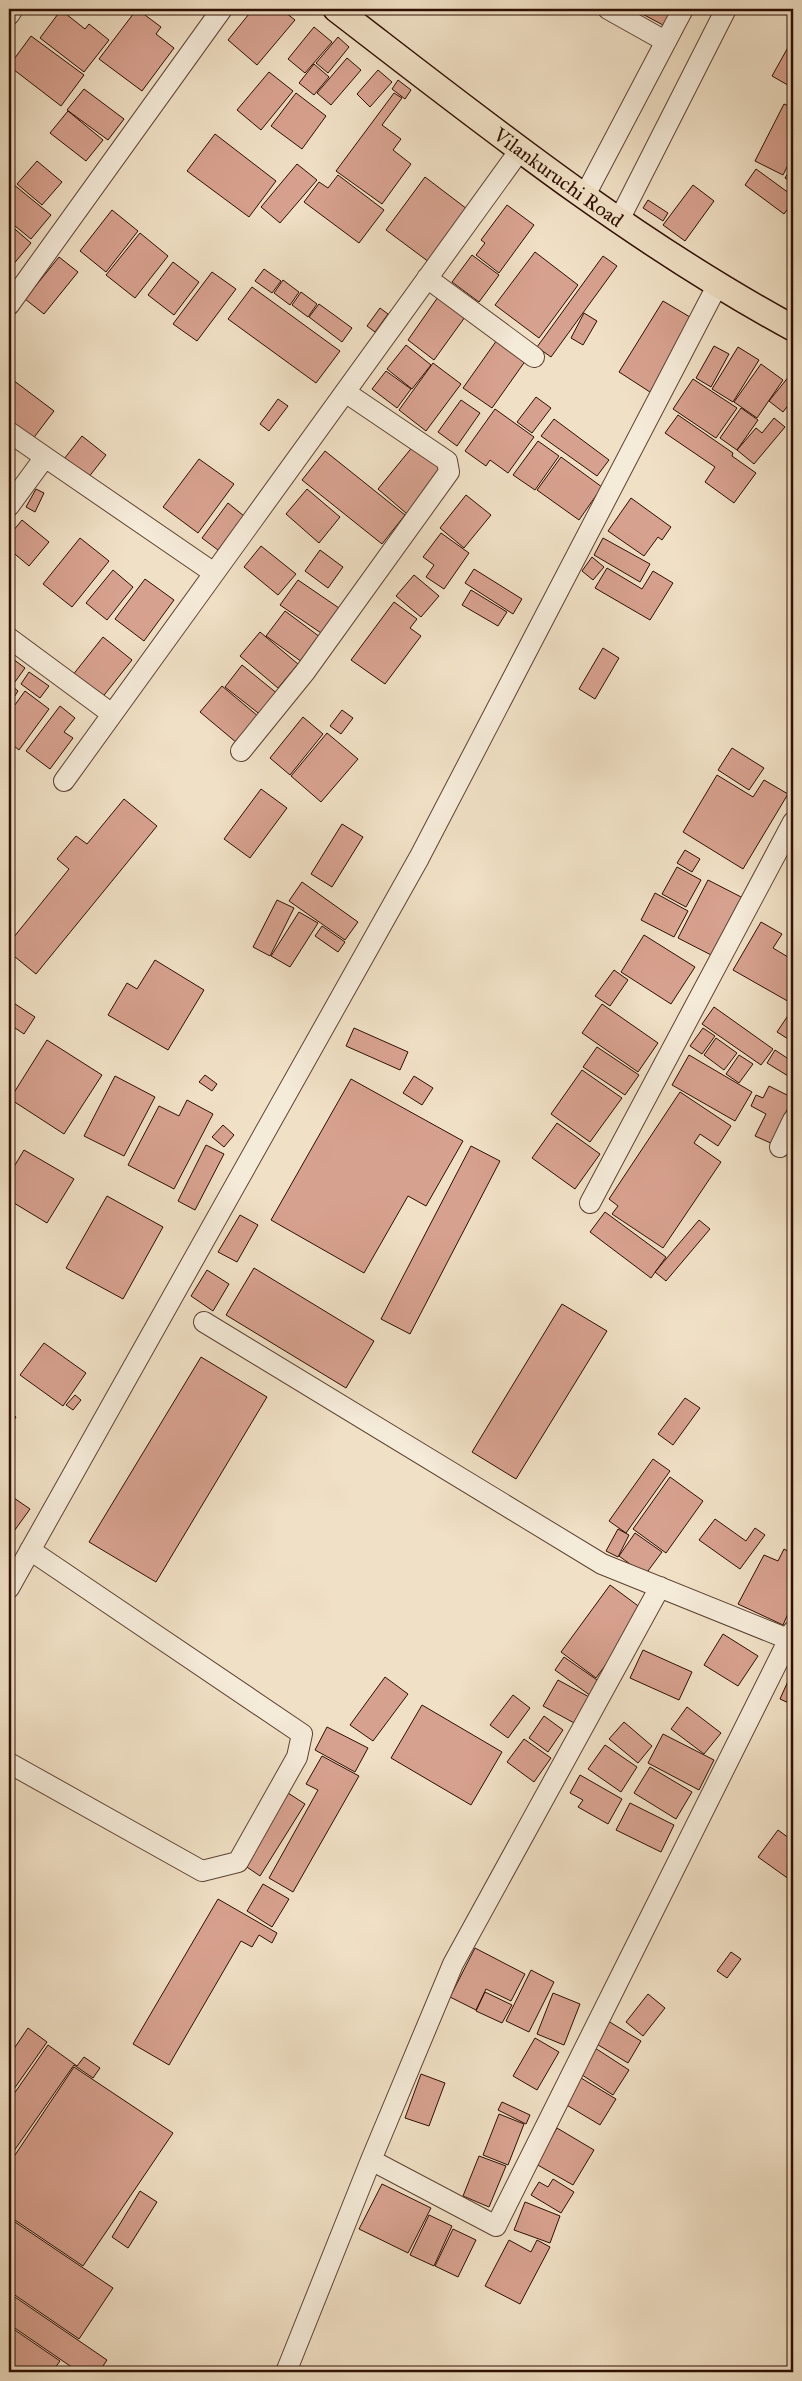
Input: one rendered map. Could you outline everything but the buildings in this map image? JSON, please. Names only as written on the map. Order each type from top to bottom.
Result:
[{"type":"main road","name":"Vilankuruchi Road","points":[[336,9],[584,198],[718,284],[793,328]]},
{"type":"street","points":[[9,15],[13,9]]},
{"type":"street","points":[[9,305],[222,9]]},
{"type":"street","points":[[608,9],[665,41]]},
{"type":"street","points":[[584,198],[683,9]]},
{"type":"street","points":[[619,220],[726,9]]},
{"type":"street","points":[[64,781],[520,150]]},
{"type":"street","points":[[427,278],[534,357]]},
{"type":"street","points":[[9,1588],[419,858],[718,284]]},
{"type":"street","points":[[241,752],[305,672],[449,472],[446,461],[345,392]]},
{"type":"street","points":[[9,432],[214,573]]},
{"type":"street","points":[[9,506],[45,457]]},
{"type":"street","points":[[9,638],[112,714]]},
{"type":"street","points":[[590,1202],[793,822]]},
{"type":"street","points":[[780,1147],[793,1120]]},
{"type":"street","points":[[204,1322],[602,1564],[792,1637],[496,2226],[371,2160]]},
{"type":"street","points":[[9,1763],[202,1871],[238,1862],[298,1757],[302,1734],[30,1550]]},
{"type":"street","points":[[286,2372],[371,2160],[453,1964],[660,1587]]}]
